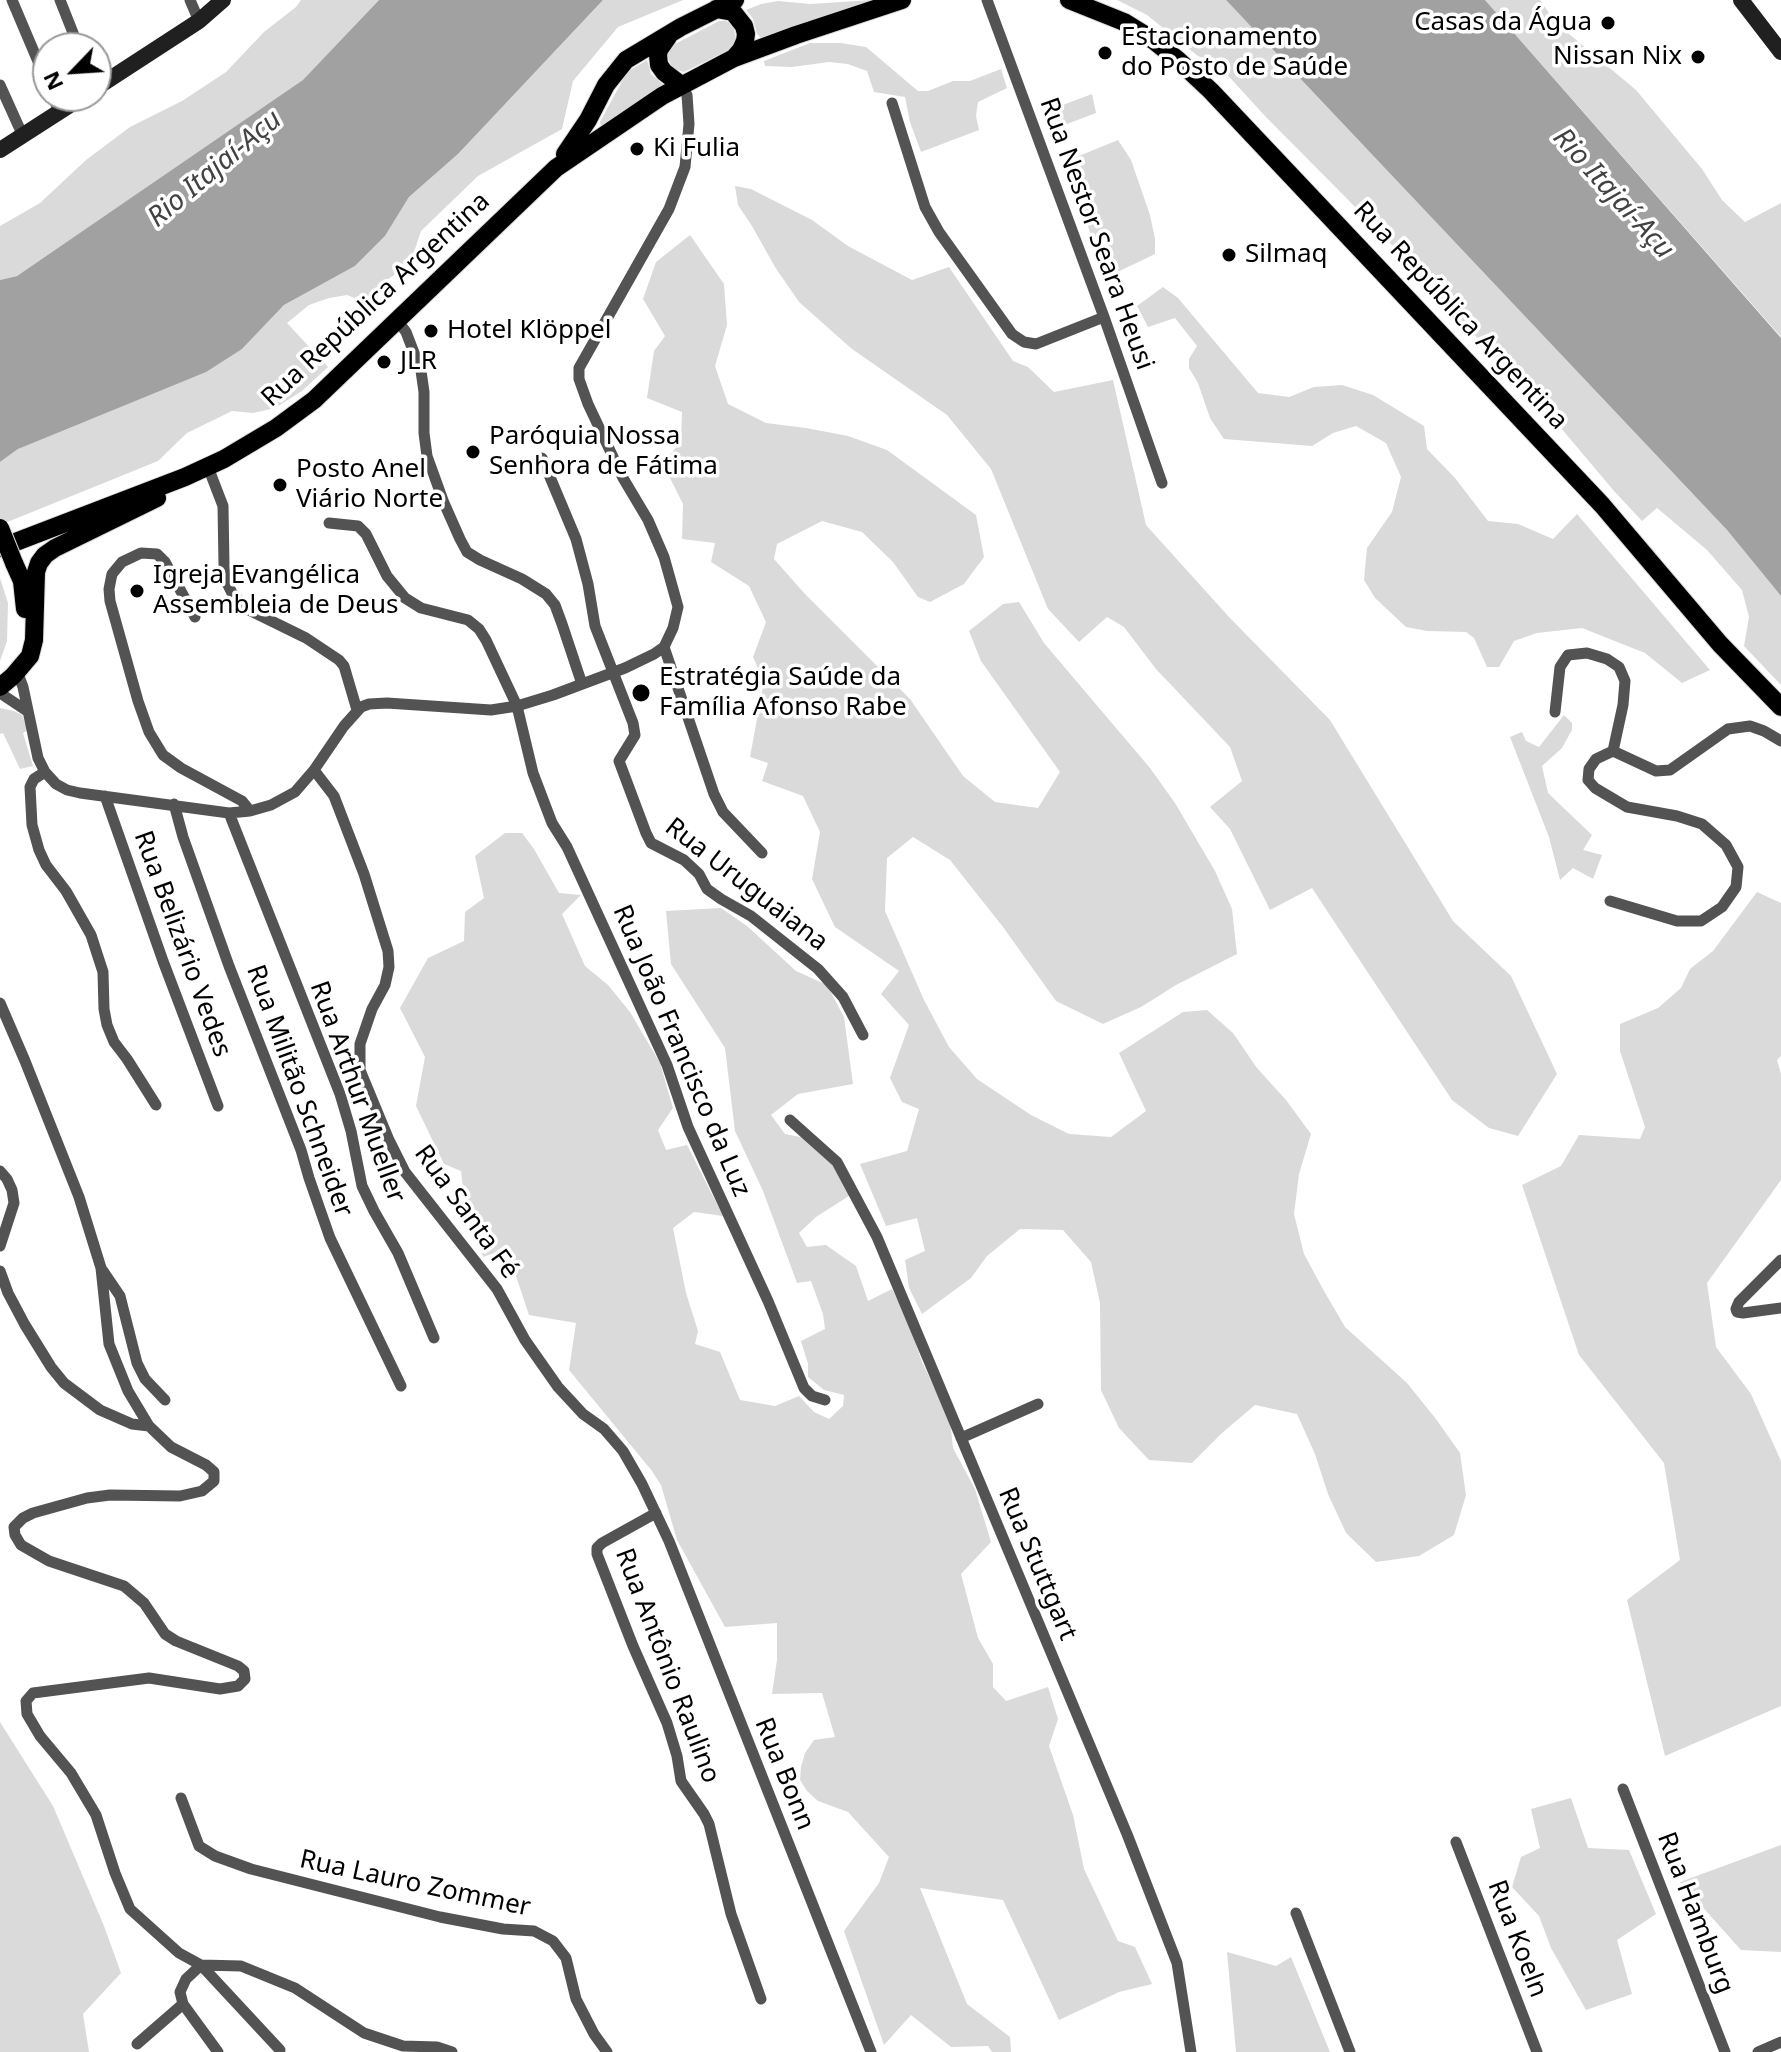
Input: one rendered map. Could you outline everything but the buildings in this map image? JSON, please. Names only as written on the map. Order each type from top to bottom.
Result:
[{"type":"main road","name":"Rua República Argentina","points":[[556,168],[578,137],[606,85],[626,60],[735,0]]},
{"type":"main road","name":"Rua República Argentina","points":[[0,548],[208,467],[276,428],[314,400],[556,168],[644,107],[734,58],[902,0]]},
{"type":"main road","name":"Rua República Argentina","points":[[1069,0],[1124,22],[1153,40],[1211,91],[1602,505],[1720,644],[1781,707]]},
{"type":"main road","points":[[716,9],[733,12],[744,26],[745,41],[734,58]]},
{"type":"main road","points":[[674,31],[658,55],[659,65],[681,85]]},
{"type":"main road","points":[[0,687],[30,656],[34,640],[36,572],[45,555],[154,501],[185,477]]},
{"type":"main road","points":[[0,528],[22,581],[25,599],[23,646],[17,671]]},
{"type":"street","points":[[12,0],[32,47]]},
{"type":"street","points":[[60,0],[73,32]]},
{"type":"street","points":[[190,0],[199,21]]},
{"type":"street","points":[[112,78],[199,21],[223,0]]},
{"type":"street","name":"Rua Nestor Seara Heusi","points":[[987,0],[1162,483]]},
{"type":"street","points":[[1741,0],[1781,52]]},
{"type":"street","points":[[0,85],[23,136]]},
{"type":"street","points":[[17,671],[38,758],[56,784],[67,790],[229,813],[250,811],[288,797],[314,770],[357,710],[369,704],[491,710],[517,706],[613,673],[664,647],[678,607],[664,557],[588,404],[579,379],[579,368],[669,209],[685,167],[689,124],[687,95],[681,85]]},
{"type":"street","points":[[892,103],[925,207],[939,232],[1012,334],[1024,342],[1036,344],[1104,317]]},
{"type":"street","points":[[0,150],[59,112]]},
{"type":"street","points":[[397,320],[406,332],[421,371],[427,456],[460,539],[467,552],[546,594],[555,605],[582,684]]},
{"type":"street","points":[[542,458],[576,539],[595,626],[613,673]]},
{"type":"street","points":[[208,467],[223,506],[225,579],[232,593],[249,610],[306,638],[339,660],[344,666],[357,710]]},
{"type":"street","name":"Rua João Francisco da Luz","points":[[329,523],[358,526],[366,534],[387,576],[405,598],[421,608],[468,620],[479,629],[517,706],[533,773],[552,823],[567,847],[667,1065],[688,1127],[768,1301],[804,1388],[812,1396],[825,1400]]},
{"type":"street","points":[[195,617],[165,562],[157,554],[141,553],[122,562],[112,574],[110,601],[149,732],[163,755],[242,801],[250,811]]},
{"type":"street","points":[[664,647],[714,794],[723,812],[762,853]]},
{"type":"street","points":[[1555,712],[1560,667],[1568,655],[1587,653],[1607,659],[1619,667],[1625,681],[1613,751]]},
{"type":"street","name":"Rua Uruguaiana","points":[[613,673],[635,735],[619,761],[651,843],[684,860],[699,874],[707,889],[751,916],[818,969],[843,997],[863,1035]]},
{"type":"street","points":[[0,693],[27,711]]},
{"type":"street","points":[[1613,751],[1656,771],[1670,770],[1728,729],[1750,726],[1781,741]]},
{"type":"street","points":[[1610,901],[1677,921],[1701,921],[1722,907],[1736,887],[1738,867],[1726,845],[1702,824],[1627,807],[1595,788],[1588,780],[1589,769],[1596,759],[1613,751]]},
{"type":"street","name":"Rua Santa Fé","points":[[314,770],[334,796],[364,874],[388,951],[389,967],[385,985],[372,1009],[360,1044],[360,1070],[389,1140],[405,1172],[497,1289],[525,1340],[558,1387],[623,1451],[656,1513]]},
{"type":"street","points":[[45,772],[34,779],[30,787],[32,825],[39,850],[91,935],[103,972],[104,1009],[114,1042],[156,1105]]},
{"type":"street","name":"Rua Belizário Vedes","points":[[105,796],[218,1106]]},
{"type":"street","name":"Rua Militão Schneider","points":[[174,804],[229,966],[301,1150],[330,1238],[401,1386]]},
{"type":"street","name":"Rua Arthur Mueller","points":[[229,813],[340,1094],[362,1186],[398,1253],[434,1338]]},
{"type":"street","points":[[0,1003],[79,1197],[101,1268],[109,1344],[128,1391],[149,1426],[171,1447],[214,1472],[214,1481],[202,1491],[180,1496],[110,1495],[33,1513],[14,1527],[15,1535],[21,1545],[49,1561],[124,1586],[144,1603],[165,1634],[238,1666],[244,1671],[245,1679],[238,1686],[220,1689],[149,1678],[33,1693],[26,1701],[27,1714],[40,1736],[71,1773],[96,1815],[130,1909],[179,1953],[201,1965],[280,2050]]},
{"type":"street","name":"Rua Stuttgart","points":[[790,1120],[837,1162],[877,1237],[1127,1834],[1177,1963],[1191,2052]]},
{"type":"street","points":[[0,1171],[12,1190],[14,1203],[0,1246]]},
{"type":"street","points":[[1781,1260],[1739,1302],[1736,1309],[1737,1312],[1781,1308]]},
{"type":"street","points":[[101,1268],[120,1296],[137,1363],[145,1379],[165,1400]]},
{"type":"street","points":[[0,1271],[25,1325],[64,1383],[100,1410],[132,1424],[149,1426]]},
{"type":"street","points":[[961,1438],[1038,1404]]},
{"type":"street","name":"Rua Antônio Raulino","points":[[656,1513],[602,1543],[597,1548],[597,1554],[667,1723],[681,1781],[709,1824],[731,1914],[761,1999]]},
{"type":"street","name":"Rua Bonn","points":[[656,1513],[871,2052]]},
{"type":"street","name":"Rua Hamburg","points":[[1623,1789],[1725,2052]]},
{"type":"street","name":"Rua Lauro Zommer","points":[[181,1798],[199,1846],[215,1856],[251,1869],[440,1917],[503,1929],[534,1931],[553,1941],[566,1958],[576,1999],[607,2052]]},
{"type":"street","name":"Rua Koeln","points":[[1456,1842],[1537,2052]]},
{"type":"street","points":[[1296,1913],[1350,2052]]},
{"type":"street","points":[[218,2052],[183,2004],[180,1992],[186,1979],[201,1965],[241,1966],[295,1988],[364,2033],[403,2046],[437,2047],[452,2052]]},
{"type":"street","points":[[137,2044],[183,2004]]},
{"type":"street","points":[[1758,2052],[1781,2042]]},
{"type":"shaded area","points":[[301,0],[379,0],[304,80],[17,276],[0,280],[0,226],[40,203],[86,160],[130,127],[182,101],[226,72],[264,32]]},
{"type":"shaded area","points":[[603,0],[683,0],[618,27],[573,81],[562,129],[478,176],[421,231],[410,264],[387,280],[387,286],[381,293],[364,302],[347,295],[329,298],[309,305],[287,323],[328,367],[302,391],[275,408],[253,413],[232,411],[187,433],[158,461],[0,525],[0,462],[18,449],[242,349],[284,305],[355,266],[385,236],[409,197],[458,154]]},
{"type":"shaded area","points":[[873,0],[762,39],[746,10],[778,1],[810,4]]},
{"type":"shaded area","points":[[1117,0],[1226,0],[1727,530],[1781,596],[1781,685],[1744,646],[1749,617],[1742,590],[1707,550],[1657,508],[1642,521],[1534,396],[1222,69],[1198,56],[1147,15]]},
{"type":"shaded area","points":[[1485,0],[1540,0],[1556,23],[1636,90],[1702,169],[1722,200],[1745,222],[1781,203],[1781,337]]},
{"type":"shaded area","points":[[719,21],[733,25],[736,40],[733,48],[684,72],[671,65],[668,51],[673,45]]},
{"type":"shaded area","points":[[810,43],[866,47],[918,91],[928,91],[953,81],[970,81],[1001,69],[1007,88],[978,102],[976,116],[979,130],[921,152],[905,97],[874,92],[867,71],[848,64],[829,62],[792,67],[765,66],[764,61]]},
{"type":"shaded area","points":[[647,60],[651,74],[667,88],[605,127],[601,126],[600,122],[627,72]]},
{"type":"shaded area","points":[[1092,94],[1096,113],[1051,130],[1044,112]]},
{"type":"shaded area","points":[[1118,140],[1131,160],[1150,215],[1155,254],[1107,277],[1067,171],[1074,158]]},
{"type":"shaded area","points":[[735,186],[751,189],[812,220],[848,246],[912,280],[949,267],[1013,361],[1028,367],[1054,392],[1113,380],[1146,525],[1229,617],[1330,720],[1453,921],[1511,976],[1557,1074],[1518,1136],[1489,1128],[1452,1100],[1312,888],[1270,910],[1230,829],[1210,807],[1242,781],[1230,747],[1156,669],[1124,627],[1107,617],[1079,642],[1048,609],[991,469],[947,415],[852,349],[799,302],[738,205]]},
{"type":"shaded area","points":[[690,235],[724,284],[727,325],[715,366],[728,404],[766,423],[848,436],[887,450],[976,515],[984,557],[964,584],[930,602],[918,597],[893,562],[862,532],[822,521],[777,544],[774,559],[910,699],[963,776],[995,802],[1038,808],[1060,772],[981,661],[969,631],[1003,604],[1019,602],[1044,643],[1150,768],[1175,803],[1215,871],[1232,909],[1237,954],[1141,1007],[1103,1024],[1056,1001],[950,860],[913,837],[887,858],[885,911],[924,1000],[949,1047],[977,1079],[1031,1115],[1069,1134],[1111,1137],[1146,1111],[1119,1053],[1183,1012],[1207,1010],[1233,1033],[1311,1134],[1299,1174],[1294,1214],[1304,1254],[1345,1327],[1407,1383],[1460,1453],[1466,1495],[1454,1535],[1419,1556],[1376,1562],[1346,1533],[1297,1414],[1255,1405],[1192,1463],[1149,1460],[1119,1428],[1101,1390],[1100,1303],[1091,1262],[1063,1230],[1020,1229],[987,1256],[971,1278],[922,1314],[909,1288],[905,1260],[925,1251],[917,1218],[886,1226],[860,1164],[907,1151],[919,1109],[902,1102],[890,1078],[909,1025],[881,994],[899,971],[835,927],[812,879],[820,832],[803,796],[762,781],[768,763],[750,757],[764,681],[753,657],[766,622],[749,586],[711,562],[715,543],[682,539],[683,504],[663,464],[681,441],[682,412],[647,398],[654,351],[665,336],[643,299],[656,262]]},
{"type":"shaded area","points":[[1163,287],[1178,298],[1258,393],[1289,397],[1314,387],[1342,385],[1373,395],[1424,426],[1427,449],[1455,478],[1488,521],[1518,524],[1553,539],[1577,514],[1710,670],[1682,683],[1645,653],[1582,628],[1537,633],[1514,641],[1499,667],[1487,667],[1474,638],[1466,632],[1406,627],[1375,598],[1364,580],[1367,548],[1392,512],[1401,477],[1386,443],[1356,426],[1333,433],[1312,446],[1224,439],[1210,418],[1198,383],[1189,368],[1189,359],[1197,346],[1175,318],[1148,327],[1137,306]]},
{"type":"shaded area","points":[[0,578],[8,603],[7,641],[0,661]]},
{"type":"shaded area","points":[[0,708],[22,715],[28,730],[23,733],[33,766],[20,769],[3,733],[0,734]]},
{"type":"shaded area","points":[[1564,715],[1572,723],[1572,730],[1562,748],[1542,766],[1548,793],[1592,835],[1583,850],[1602,855],[1593,879],[1573,868],[1560,880],[1549,837],[1510,737],[1522,732],[1526,741],[1539,747]]},
{"type":"shaded area","points":[[505,833],[522,833],[559,893],[581,895],[562,914],[585,966],[608,985],[630,1012],[660,1063],[673,1108],[658,1130],[666,1150],[687,1145],[723,1216],[694,1212],[673,1228],[686,1293],[698,1331],[695,1344],[720,1352],[740,1400],[775,1406],[799,1396],[814,1412],[829,1419],[843,1406],[844,1395],[824,1390],[808,1377],[808,1364],[801,1341],[825,1329],[823,1314],[811,1281],[797,1283],[763,1191],[735,1131],[725,1048],[671,964],[666,911],[721,908],[747,926],[796,971],[827,985],[844,1017],[853,1084],[798,1094],[771,1115],[785,1134],[805,1138],[835,1164],[852,1194],[816,1217],[799,1233],[807,1247],[826,1245],[856,1266],[868,1301],[892,1289],[906,1316],[922,1362],[950,1420],[953,1448],[975,1489],[991,1542],[961,1574],[978,1638],[993,1664],[993,1687],[1006,1701],[1048,1687],[1058,1719],[1049,1746],[1073,1815],[1084,1869],[1118,1941],[1135,1947],[1152,1984],[1119,1992],[1059,2020],[1003,1900],[920,1888],[967,2004],[1010,2037],[1011,2052],[992,2052],[988,2046],[951,2047],[911,2015],[884,2045],[844,1931],[879,1883],[889,1857],[848,1812],[818,1801],[800,1780],[805,1753],[814,1740],[835,1737],[822,1693],[772,1694],[777,1660],[777,1623],[725,1627],[677,1540],[661,1485],[569,1370],[576,1323],[529,1315],[507,1249],[483,1257],[466,1212],[461,1171],[444,1164],[416,1106],[425,1057],[400,1008],[428,958],[464,941],[465,912],[484,898],[475,856]]},
{"type":"shaded area","points":[[1757,892],[1781,903],[1781,1056],[1777,1060],[1781,1074],[1781,1180],[1707,1283],[1716,1347],[1751,1394],[1781,1461],[1781,1706],[1665,1756],[1627,1600],[1680,1560],[1664,1463],[1579,1355],[1522,1185],[1561,1166],[1579,1135],[1640,1139],[1645,1127],[1620,1051],[1620,1024],[1658,1008],[1681,988],[1690,969],[1713,951]]},
{"type":"shaded area","points":[[0,1722],[53,1806],[121,1973],[83,2014],[89,2052],[0,2052]]},
{"type":"shaded area","points":[[1571,1798],[1588,1848],[1629,1850],[1656,1914],[1617,1940],[1632,1994],[1586,2010],[1551,1948],[1539,1916],[1512,1887],[1521,1857],[1540,1848],[1531,1809]]},
{"type":"shaded area","points":[[1781,1845],[1781,1952],[1741,1950],[1680,1882]]},
{"type":"shaded area","points":[[1227,1952],[1276,1966],[1291,1957],[1330,2052],[1236,2052]]},
{"type":"water","name":"Rio Itajaí-Açu","points":[[379,0],[603,0],[458,154],[409,197],[385,236],[355,266],[284,305],[242,349],[206,372],[18,449],[0,462],[0,280],[17,276],[303,80]]},
{"type":"water","name":"Rio Itajaí-Açu","points":[[1226,0],[1485,0],[1781,338],[1781,596],[1727,530]]},
{"type":"place","name":"Casas da Água","points":[[1608,23]]},
{"type":"place","name":"Estacionamento do Posto de Saúde","points":[[1105,53]]},
{"type":"place","name":"Nissan Nix","points":[[1698,57]]},
{"type":"place","name":"Ki Fulia","points":[[637,149]]},
{"type":"place","name":"Silmaq","points":[[1229,255]]},
{"type":"place","name":"Hotel Klöppel","points":[[431,331]]},
{"type":"place","name":"JLR","points":[[384,362]]},
{"type":"place","name":"Paróquia Nossa Senhora de Fátima","points":[[473,452]]},
{"type":"place","name":"Posto Anel Viário Norte","points":[[280,485]]},
{"type":"place","name":"Igreja Evangélica Assembleia de Deus","points":[[137,591]]},
{"type":"place","name":"Estratégia Saúde da Família Afonso Rabe","points":[[641,693]]}]
